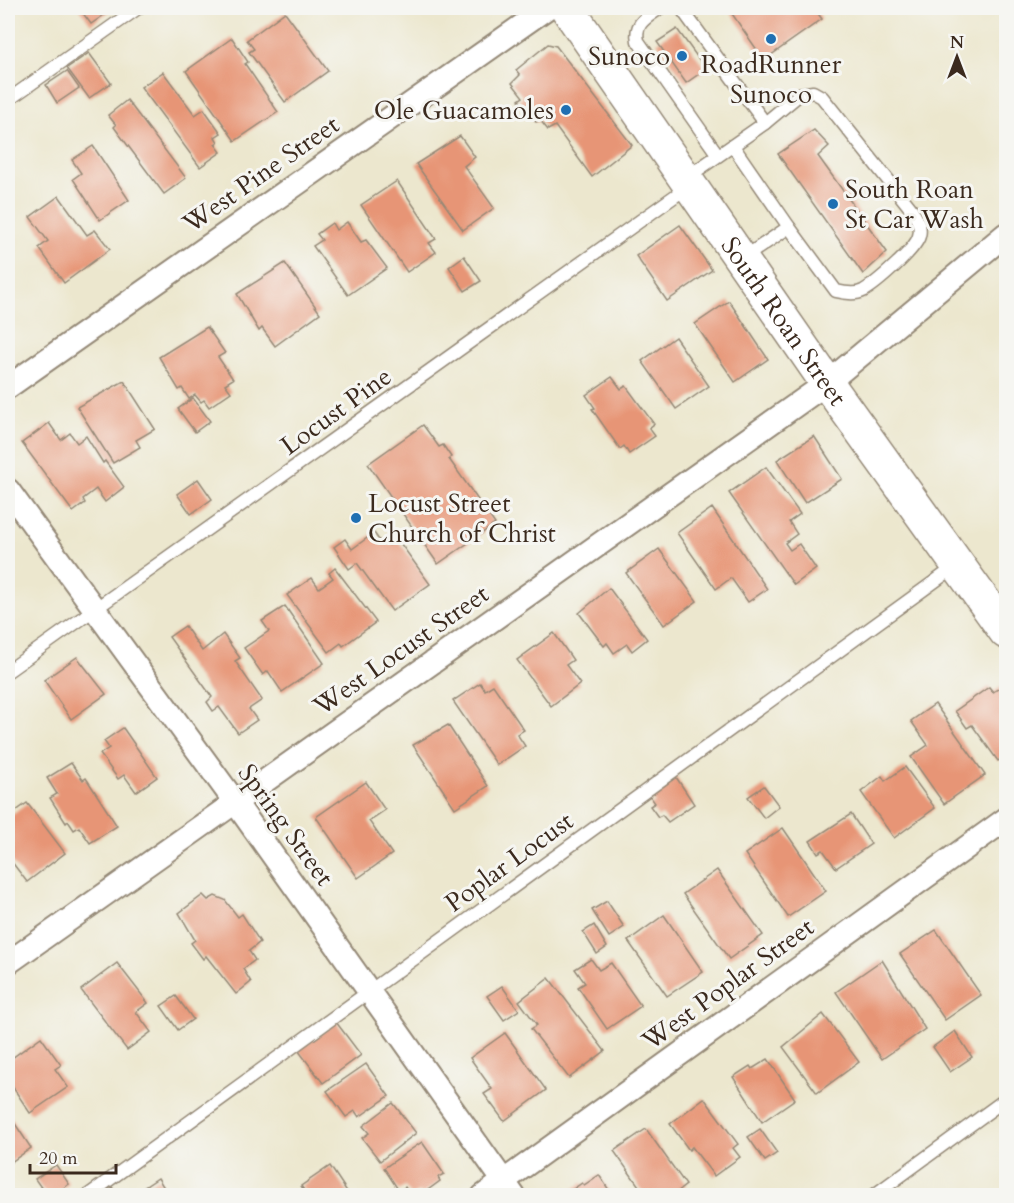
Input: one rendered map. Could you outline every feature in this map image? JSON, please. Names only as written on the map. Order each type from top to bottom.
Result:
[{"type":"main road","name":"South Roan Street","points":[[567,8],[827,383],[1006,632]]},
{"type":"street","name":"West Pine Street","points":[[8,387],[547,8]]},
{"type":"street","name":"West Locust Street","points":[[8,963],[827,383],[1006,234]]},
{"type":"street","name":"Spring Street","points":[[8,490],[370,990],[509,1188]]},
{"type":"street","name":"West Poplar Street","points":[[483,1196],[509,1188],[1006,819]]},
{"type":"lane","points":[[8,100],[138,8]]},
{"type":"lane","points":[[660,8],[640,21],[636,30],[638,42],[718,155]]},
{"type":"lane","points":[[681,8],[765,123]]},
{"type":"lane","name":"Locust Pine","points":[[8,671],[95,611],[687,182],[718,155],[765,123],[800,94],[813,92],[822,97],[912,210],[919,223],[920,235],[914,248],[863,291],[847,294],[836,291],[733,146]]},
{"type":"lane","points":[[741,260],[789,227]]},
{"type":"lane","name":"Poplar Locust","points":[[87,1196],[957,565]]},
{"type":"lane","points":[[873,1196],[1006,1099]]},
{"type":"building","points":[[79,8],[114,8],[91,24]]},
{"type":"building","name":"RoadRunner Sunoco","points":[[728,8],[814,8],[822,19],[764,60]]},
{"type":"building","points":[[285,12],[328,71],[285,102],[249,52],[254,49],[247,40]]},
{"type":"building","name":"Sunoco","points":[[677,29],[706,69],[686,83],[657,42]]},
{"type":"building","points":[[232,38],[248,62],[245,64],[278,112],[235,141],[186,71]]},
{"type":"building","name":"Ole Guacamoles","points":[[548,44],[556,46],[632,145],[592,177],[555,126],[548,130],[540,120],[536,122],[519,100],[523,97],[512,83],[520,75],[516,70]]},
{"type":"building","points":[[89,53],[111,83],[89,98],[67,68]]},
{"type":"building","points":[[67,71],[79,88],[57,103],[46,85]]},
{"type":"building","points":[[163,72],[195,115],[204,109],[221,133],[215,137],[218,142],[215,144],[221,152],[200,167],[141,87]]},
{"type":"building","points":[[127,100],[186,178],[164,194],[114,127],[116,125],[108,115]]},
{"type":"building","name":"South Roan St Car Wash","points":[[814,130],[829,146],[818,156],[887,252],[863,274],[778,154]]},
{"type":"building","points":[[460,136],[475,157],[464,166],[494,208],[463,230],[416,164]]},
{"type":"building","points":[[93,146],[129,200],[100,220],[73,179],[81,173],[72,160]]},
{"type":"building","points":[[397,181],[436,239],[429,243],[436,252],[407,272],[361,205]]},
{"type":"building","points":[[59,196],[87,235],[95,230],[110,249],[64,283],[39,248],[48,241],[30,217]]},
{"type":"building","points":[[347,222],[361,242],[366,240],[387,268],[348,295],[313,246],[322,240],[317,234],[332,223],[336,230]]},
{"type":"building","points":[[680,225],[712,270],[667,301],[636,256]]},
{"type":"building","points":[[464,256],[481,281],[465,291],[449,267]]},
{"type":"building","points":[[285,263],[320,313],[275,346],[262,328],[259,331],[237,294]]},
{"type":"building","points":[[729,301],[768,359],[735,382],[695,324]]},
{"type":"building","points":[[207,327],[225,353],[218,357],[233,379],[225,384],[231,392],[209,407],[204,400],[201,402],[195,395],[189,399],[182,388],[179,390],[159,357]]},
{"type":"building","points":[[675,337],[709,386],[676,409],[642,361]]},
{"type":"building","points":[[612,377],[621,389],[626,386],[654,424],[649,428],[655,436],[629,454],[624,446],[620,449],[592,409],[595,408],[586,395]]},
{"type":"building","points":[[124,381],[155,429],[136,440],[140,447],[113,463],[77,407]]},
{"type":"building","points":[[193,398],[210,421],[195,432],[178,409]]},
{"type":"building","points":[[49,423],[61,440],[70,433],[77,443],[86,436],[103,463],[105,461],[124,487],[105,502],[96,489],[83,499],[85,503],[73,512],[22,443]]},
{"type":"building","points":[[423,425],[439,447],[443,445],[451,457],[449,459],[495,524],[438,564],[368,464]]},
{"type":"building","points":[[814,436],[842,479],[805,503],[777,460]]},
{"type":"building","points":[[766,467],[800,514],[789,522],[797,534],[785,543],[790,550],[799,544],[816,569],[794,585],[729,493]]},
{"type":"building","points":[[198,479],[212,499],[191,514],[177,494]]},
{"type":"building","points":[[712,508],[767,589],[748,602],[731,578],[716,589],[677,533]]},
{"type":"building","points":[[374,533],[381,543],[385,539],[389,545],[398,540],[430,584],[392,611],[357,563],[349,569],[334,547],[345,539],[352,549]]},
{"type":"building","points":[[659,549],[697,601],[664,625],[626,573]]},
{"type":"building","points":[[335,568],[376,622],[343,646],[341,643],[329,652],[287,595],[312,578],[319,588],[333,578],[329,573]]},
{"type":"building","points":[[609,588],[647,639],[632,651],[627,644],[614,653],[607,643],[604,646],[579,613]]},
{"type":"building","points":[[285,606],[324,663],[282,692],[268,671],[263,675],[244,648],[269,631],[262,621]]},
{"type":"building","points":[[185,626],[202,651],[223,634],[240,658],[235,661],[262,700],[249,709],[257,720],[238,733],[219,707],[213,711],[207,702],[212,697],[169,637]]},
{"type":"building","points":[[554,633],[573,660],[566,665],[580,684],[551,706],[517,660]]},
{"type":"building","points":[[77,657],[106,694],[71,719],[44,680]]},
{"type":"building","points":[[480,683],[485,690],[493,685],[524,730],[517,734],[525,746],[497,765],[453,701]]},
{"type":"building","points":[[989,687],[993,692],[1001,687],[1006,695],[1006,755],[998,761],[972,725],[967,728],[955,711]]},
{"type":"building","points":[[935,704],[985,775],[944,804],[911,757],[928,745],[911,721]]},
{"type":"building","points":[[448,725],[488,786],[455,808],[413,745]]},
{"type":"building","points":[[123,728],[157,777],[136,792],[124,775],[118,779],[100,754],[109,748],[104,741]]},
{"type":"building","points":[[71,763],[83,780],[86,778],[117,826],[90,843],[79,827],[74,830],[68,821],[66,823],[50,798],[57,794],[47,778]]},
{"type":"building","points":[[905,767],[935,808],[894,838],[861,792],[882,776],[885,781]]},
{"type":"building","points":[[676,777],[694,804],[668,822],[662,815],[658,817],[650,806],[655,803],[650,796]]},
{"type":"building","points":[[366,782],[385,810],[369,821],[392,854],[358,878],[316,817]]},
{"type":"building","points":[[764,786],[779,806],[764,818],[748,797]]},
{"type":"building","points":[[27,803],[65,853],[27,882],[8,857],[8,817]]},
{"type":"building","points":[[851,814],[871,844],[836,868],[823,850],[818,853],[810,841]]},
{"type":"building","points":[[783,828],[826,891],[788,917],[745,854]]},
{"type":"building","points":[[717,870],[763,935],[729,959],[683,894]]},
{"type":"building","points":[[203,895],[208,900],[215,896],[225,900],[238,917],[242,914],[260,942],[249,951],[255,960],[243,969],[251,982],[236,994],[206,956],[203,959],[191,943],[195,940],[179,913]]},
{"type":"building","points":[[607,901],[624,927],[609,937],[592,910]]},
{"type":"building","points":[[664,915],[703,972],[667,996],[628,941]]},
{"type":"building","points":[[594,925],[607,947],[597,954],[583,932]]},
{"type":"building","points":[[936,930],[981,995],[945,1020],[900,954]]},
{"type":"building","points":[[591,959],[599,970],[611,963],[641,1006],[607,1029],[578,987],[585,983],[575,969]]},
{"type":"building","points":[[882,960],[925,1029],[882,1059],[836,992]]},
{"type":"building","points":[[117,963],[148,1003],[136,1012],[151,1032],[127,1050],[81,990]]},
{"type":"building","points":[[549,978],[605,1051],[569,1078],[531,1029],[537,1025],[519,1001]]},
{"type":"building","points":[[502,986],[519,1010],[504,1020],[487,996]]},
{"type":"building","points":[[176,996],[193,1019],[178,1030],[161,1006]]},
{"type":"building","points":[[823,1014],[859,1062],[817,1093],[783,1047]]},
{"type":"building","points":[[336,1022],[361,1055],[323,1083],[298,1050]]},
{"type":"building","points":[[955,1031],[972,1057],[950,1072],[933,1047]]},
{"type":"building","points":[[505,1033],[546,1090],[504,1121],[484,1094],[492,1089],[470,1058]]},
{"type":"building","points":[[41,1037],[61,1065],[55,1069],[68,1087],[30,1113],[8,1080],[8,1061]]},
{"type":"building","points":[[768,1059],[795,1099],[762,1122],[733,1077],[750,1066],[752,1069]]},
{"type":"building","points":[[366,1064],[389,1096],[359,1117],[355,1111],[346,1117],[327,1091]]},
{"type":"building","points":[[704,1098],[738,1144],[733,1148],[740,1157],[714,1176],[692,1147],[689,1150],[670,1124]]},
{"type":"building","points":[[393,1103],[416,1133],[380,1161],[362,1138],[369,1133],[363,1126]]},
{"type":"building","points":[[8,1113],[31,1148],[8,1164]]},
{"type":"building","points":[[646,1129],[686,1185],[672,1196],[646,1196],[614,1151]]},
{"type":"building","points":[[760,1129],[777,1153],[765,1161],[748,1137]]},
{"type":"building","points":[[422,1142],[444,1174],[438,1177],[440,1181],[421,1195],[419,1192],[411,1196],[405,1187],[399,1191],[384,1168]]},
{"type":"building","points":[[56,1165],[69,1184],[52,1196],[47,1196],[35,1179]]},
{"type":"building","points":[[330,1166],[350,1196],[308,1196],[301,1186]]},
{"type":"building","points":[[599,1175],[613,1196],[563,1196],[582,1183],[584,1185]]},
{"type":"building","points":[[158,1178],[169,1196],[148,1196],[143,1188]]},
{"type":"building","points":[[112,1187],[118,1196],[100,1196]]},
{"type":"place","name":"RoadRunner Sunoco","points":[[771,39]]},
{"type":"place","name":"Sunoco","points":[[682,56]]},
{"type":"place","name":"Ole Guacamoles","points":[[566,110]]},
{"type":"place","name":"South Roan St Car Wash","points":[[833,204]]},
{"type":"place","name":"Locust Street Church of Christ","points":[[356,518]]}]
